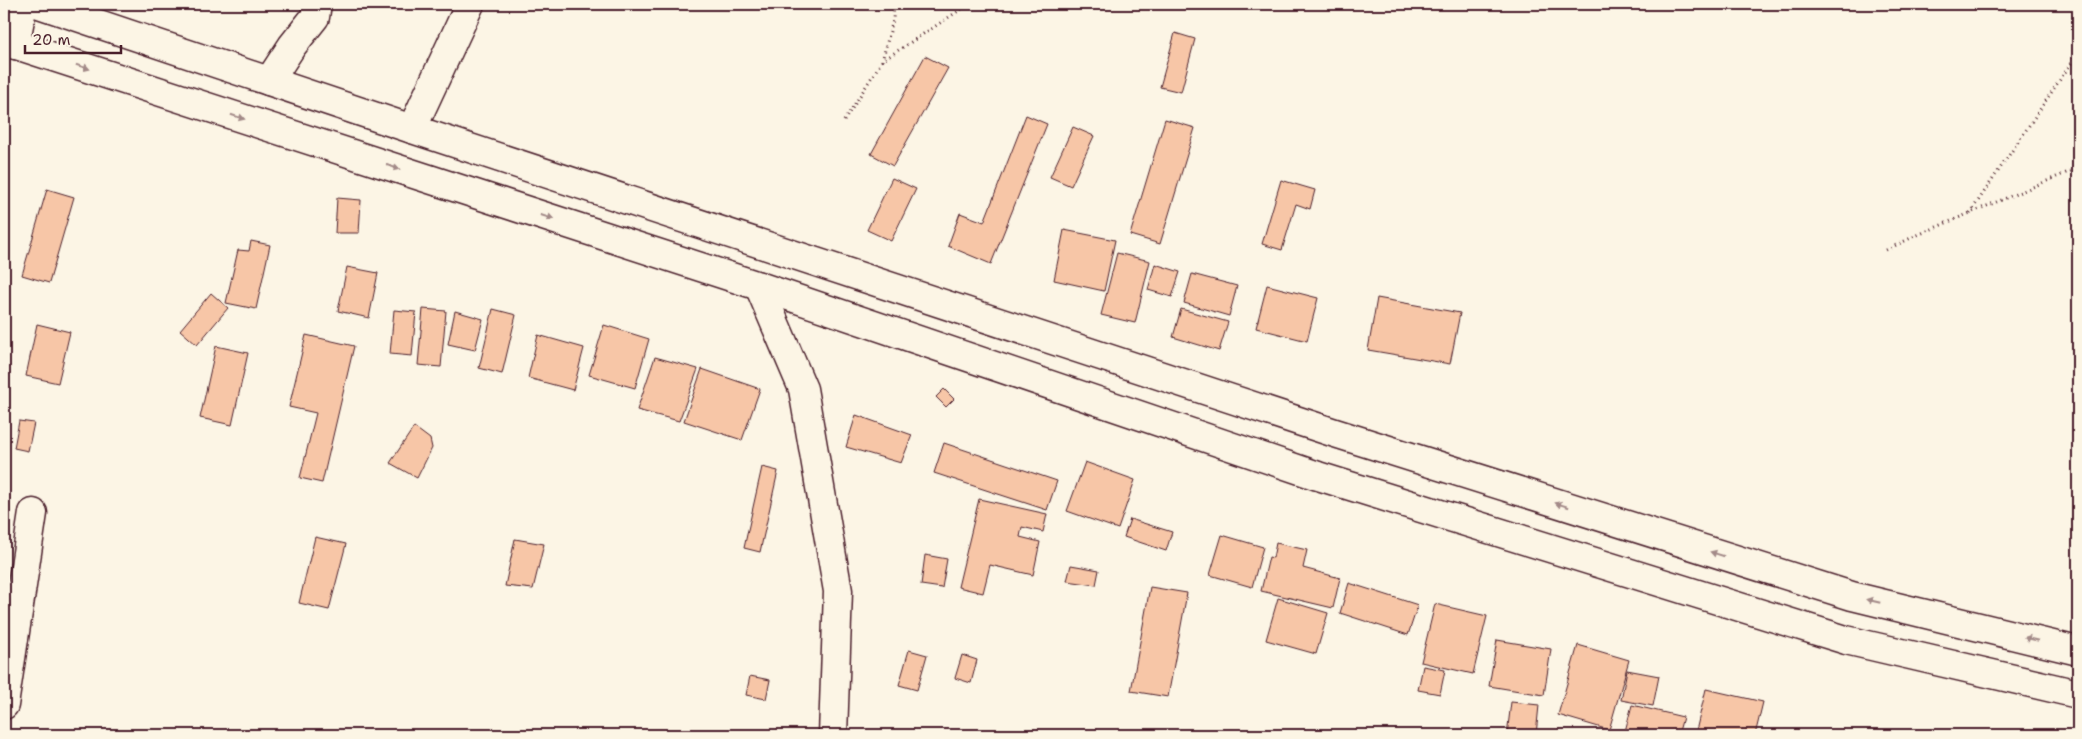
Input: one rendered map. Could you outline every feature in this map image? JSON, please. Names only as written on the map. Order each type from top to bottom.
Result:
[{"type":"main road","points":[[23,4],[9,43],[759,286],[1337,482],[1846,640],[2078,694]]},
{"type":"main road","points":[[40,4],[1290,419],[1843,593],[2078,650]]},
{"type":"main road","points":[[269,81],[315,16],[317,4]]},
{"type":"main road","points":[[412,129],[470,4]]},
{"type":"main road","points":[[759,286],[803,389],[838,591],[833,735]]},
{"type":"main road","points":[[4,704],[34,513]]},
{"type":"path","points":[[844,121],[882,61],[893,20],[894,4]]},
{"type":"path","points":[[882,61],[969,4]]},
{"type":"path","points":[[1969,213],[2078,53]]},
{"type":"path","points":[[1886,250],[2078,168]]},
{"type":"building","points":[[1175,33],[1195,39],[1181,92],[1160,87]]},
{"type":"building","points":[[925,56],[948,68],[893,166],[871,154]]},
{"type":"building","points":[[1026,115],[1047,124],[991,264],[948,246],[960,213],[984,222]]},
{"type":"building","points":[[1165,119],[1195,128],[1160,244],[1130,235]]},
{"type":"building","points":[[1073,127],[1094,136],[1071,186],[1050,177]]},
{"type":"building","points":[[892,178],[916,189],[891,241],[867,230]]},
{"type":"building","points":[[1281,180],[1315,190],[1310,209],[1296,204],[1282,250],[1262,244]]},
{"type":"building","points":[[47,189],[74,197],[49,283],[22,275]]},
{"type":"building","points":[[337,198],[361,200],[359,233],[335,233]]},
{"type":"building","points":[[1064,230],[1115,240],[1104,291],[1054,280]]},
{"type":"building","points":[[251,241],[270,245],[256,309],[226,303],[238,250],[249,251]]},
{"type":"building","points":[[1117,253],[1150,261],[1135,323],[1101,315]]},
{"type":"building","points":[[1155,264],[1180,272],[1172,297],[1148,290]]},
{"type":"building","points":[[347,267],[378,273],[369,318],[338,311]]},
{"type":"building","points":[[1192,274],[1237,286],[1229,316],[1184,303]]},
{"type":"building","points":[[1267,285],[1318,298],[1307,341],[1256,328]]},
{"type":"building","points":[[211,293],[228,308],[197,345],[180,330]]},
{"type":"building","points":[[1377,298],[1460,313],[1450,364],[1368,350]]},
{"type":"building","points":[[423,309],[446,311],[441,367],[418,365]]},
{"type":"building","points":[[493,309],[516,315],[502,374],[479,368]]},
{"type":"building","points":[[1181,309],[1228,322],[1219,351],[1173,337]]},
{"type":"building","points":[[394,310],[416,312],[412,356],[390,354]]},
{"type":"building","points":[[455,311],[483,319],[475,350],[448,344]]},
{"type":"building","points":[[37,324],[70,332],[58,383],[26,376]]},
{"type":"building","points":[[604,325],[649,339],[635,388],[589,375]]},
{"type":"building","points":[[306,335],[354,346],[322,483],[300,478],[316,413],[289,407]]},
{"type":"building","points":[[538,335],[584,348],[573,390],[528,378]]},
{"type":"building","points":[[216,346],[248,353],[232,425],[200,418]]},
{"type":"building","points":[[655,357],[698,369],[679,421],[637,410]]},
{"type":"building","points":[[702,369],[760,389],[742,440],[684,421]]},
{"type":"building","points":[[944,389],[954,399],[946,407],[936,397]]},
{"type":"building","points":[[856,415],[912,435],[901,463],[846,447]]},
{"type":"building","points":[[19,421],[34,423],[28,451],[14,448]]},
{"type":"building","points":[[414,427],[430,439],[432,448],[417,478],[390,463]]},
{"type":"building","points":[[944,443],[1057,481],[1047,510],[934,473]]},
{"type":"building","points":[[1085,462],[1135,480],[1118,529],[1067,511]]},
{"type":"building","points":[[762,467],[778,471],[760,552],[744,548]]},
{"type":"building","points":[[979,499],[1047,514],[1043,532],[1022,527],[1020,537],[1040,542],[1033,575],[990,565],[983,593],[958,587]]},
{"type":"building","points":[[1130,519],[1172,532],[1166,551],[1124,537]]},
{"type":"building","points":[[1222,535],[1263,547],[1252,587],[1210,575]]},
{"type":"building","points":[[315,537],[346,544],[329,610],[299,603]]},
{"type":"building","points":[[515,539],[544,544],[533,589],[505,586]]},
{"type":"building","points":[[1276,543],[1307,550],[1303,568],[1340,578],[1333,608],[1261,591],[1269,557],[1273,558]]},
{"type":"building","points":[[925,555],[947,559],[942,588],[921,585]]},
{"type":"building","points":[[1071,565],[1099,570],[1096,585],[1067,581]]},
{"type":"building","points":[[1349,583],[1418,605],[1408,635],[1340,613]]},
{"type":"building","points":[[1150,587],[1187,593],[1168,697],[1131,691]]},
{"type":"building","points":[[1278,598],[1328,613],[1316,654],[1266,640]]},
{"type":"building","points":[[1435,604],[1487,616],[1473,674],[1421,662]]},
{"type":"building","points":[[1497,640],[1551,649],[1544,695],[1489,686]]},
{"type":"building","points":[[1578,645],[1629,660],[1609,730],[1558,715]]},
{"type":"building","points":[[909,650],[927,655],[917,690],[899,685]]},
{"type":"building","points":[[962,655],[977,660],[971,683],[955,678]]},
{"type":"building","points":[[1423,666],[1445,670],[1440,694],[1418,690]]},
{"type":"building","points":[[1627,670],[1659,676],[1653,706],[1621,700]]},
{"type":"building","points":[[750,676],[770,680],[766,699],[746,695]]},
{"type":"building","points":[[1706,689],[1763,702],[1755,735],[1714,735],[1696,731]]},
{"type":"building","points":[[1511,702],[1539,705],[1536,735],[1507,735]]},
{"type":"building","points":[[1632,705],[1683,717],[1678,735],[1624,735]]}]
